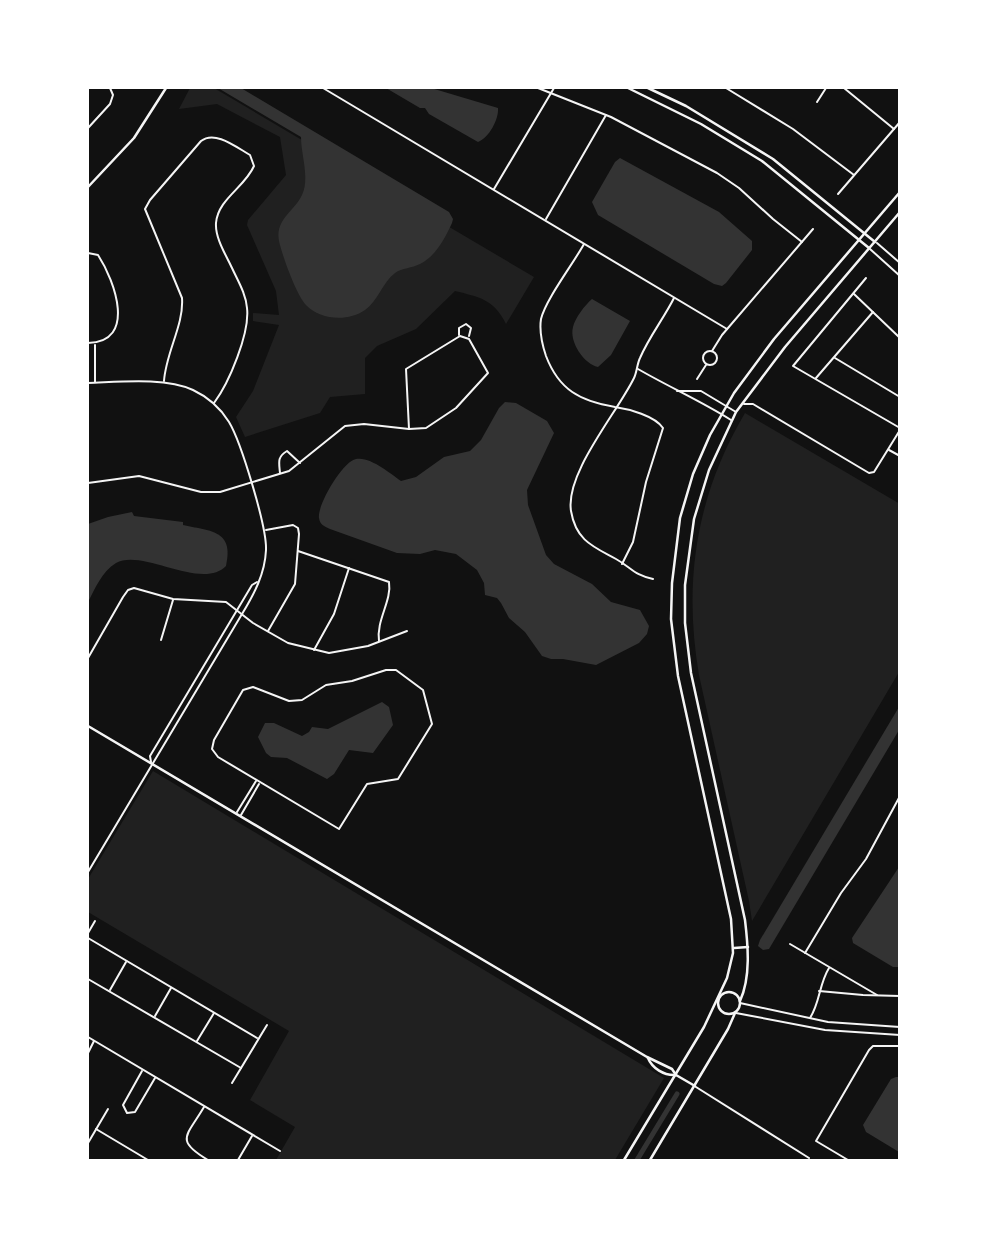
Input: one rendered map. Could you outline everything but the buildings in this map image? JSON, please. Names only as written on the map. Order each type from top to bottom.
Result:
[{"type":"main road","points":[[88,187],[134,138],[166,88]]},
{"type":"main road","points":[[628,88],[701,124],[762,161],[869,248]]},
{"type":"main road","points":[[648,88],[686,106],[762,151],[875,242]]},
{"type":"main road","points":[[624,1160],[718,999],[730,971],[733,948],[732,919],[678,676],[671,619],[672,583],[680,518],[693,474],[725,405],[774,339],[900,192]]},
{"type":"main road","points":[[650,1160],[732,1022],[744,991],[748,947],[745,920],[691,673],[685,623],[685,585],[694,519],[709,470],[741,404],[900,212]]},
{"type":"main road","points":[[88,726],[672,1069],[676,1075],[695,1086]]},
{"type":"main road","points":[[733,948],[748,947]]},
{"type":"main road","points":[[735,1013],[722,1012],[718,999],[722,994],[730,992],[736,994],[740,1002]]},
{"type":"main road","points":[[648,1057],[651,1065],[668,1075],[676,1075]]},
{"type":"street","points":[[88,128],[110,104],[113,95],[110,88]]},
{"type":"street","points":[[323,88],[727,329]]},
{"type":"street","points":[[538,88],[649,135],[717,173],[739,187],[802,242]]},
{"type":"street","points":[[493,190],[552,88]]},
{"type":"street","points":[[726,88],[810,140],[854,176]]},
{"type":"street","points":[[817,102],[826,88]]},
{"type":"street","points":[[844,88],[894,129]]},
{"type":"street","points":[[545,220],[606,115]]},
{"type":"street","points":[[838,194],[900,122]]},
{"type":"street","points":[[164,383],[168,352],[182,312],[182,298],[145,209],[201,141],[209,136],[217,137],[250,155],[254,161],[251,171],[223,204],[217,216],[218,235],[245,298],[247,317],[243,337],[227,379],[213,404]]},
{"type":"street","points":[[706,365],[702,359],[703,354],[712,351],[727,329],[813,229]]},
{"type":"street","points":[[875,242],[900,263]]},
{"type":"street","points":[[585,244],[542,318],[542,343],[552,370],[561,383],[579,397],[623,407],[656,421],[663,428],[646,482],[633,542],[622,564]]},
{"type":"street","points":[[869,248],[900,276]]},
{"type":"street","points":[[88,253],[94,253],[101,259],[118,310],[118,323],[111,335],[88,344]]},
{"type":"street","points":[[748,395],[753,404],[869,473],[874,472],[900,429],[793,366],[866,278]]},
{"type":"street","points":[[854,293],[900,338]]},
{"type":"street","points":[[653,579],[639,576],[594,549],[577,529],[571,509],[574,484],[635,376],[639,359],[674,298]]},
{"type":"street","points":[[816,379],[873,312]]},
{"type":"street","points":[[460,336],[458,328],[466,324],[472,331],[467,337]]},
{"type":"street","points":[[409,429],[406,369],[460,336],[467,337]]},
{"type":"street","points":[[88,483],[139,476],[201,492],[220,492],[280,474],[300,464],[345,426],[364,424],[426,428],[456,408],[488,373],[467,337]]},
{"type":"street","points":[[94,343],[95,383]]},
{"type":"street","points":[[706,365],[713,365],[717,361],[717,356],[712,351]]},
{"type":"street","points":[[834,357],[900,397]]},
{"type":"street","points":[[697,379],[706,365]]},
{"type":"street","points":[[637,369],[732,420]]},
{"type":"street","points":[[88,383],[164,383],[190,389],[213,404],[232,429],[265,530],[266,551],[259,581],[242,614],[88,872]]},
{"type":"street","points":[[676,391],[701,391],[736,412]]},
{"type":"street","points":[[741,404],[753,404]]},
{"type":"street","points":[[888,449],[900,456]]},
{"type":"street","points":[[280,474],[278,460],[280,455],[287,451],[300,464]]},
{"type":"street","points":[[265,530],[290,524],[296,526],[299,534],[295,584],[268,631]]},
{"type":"street","points":[[298,551],[389,582],[389,592],[378,629],[379,642]]},
{"type":"street","points":[[314,650],[334,614],[349,567]]},
{"type":"street","points":[[152,763],[150,756],[252,584],[259,581]]},
{"type":"street","points":[[88,658],[128,590],[138,589],[173,599],[224,601],[288,643],[314,650],[335,653],[379,642],[407,631]]},
{"type":"street","points":[[161,640],[173,599]]},
{"type":"street","points":[[386,670],[396,670],[423,690],[432,724],[398,779],[367,784],[339,829],[257,780],[218,757],[212,749],[214,740],[243,690],[253,687],[289,701],[302,700],[326,685],[352,681],[386,670]]},
{"type":"street","points":[[236,813],[257,780]]},
{"type":"street","points":[[241,816],[260,782]]},
{"type":"street","points":[[805,953],[880,835],[900,796]]},
{"type":"street","points":[[88,933],[95,921]]},
{"type":"street","points":[[88,938],[257,1038]]},
{"type":"street","points":[[790,944],[877,995]]},
{"type":"street","points":[[109,991],[127,961]]},
{"type":"street","points":[[810,1018],[830,967]]},
{"type":"street","points":[[88,979],[241,1068]]},
{"type":"street","points":[[154,1017],[172,988]]},
{"type":"street","points":[[819,990],[900,996]]},
{"type":"street","points":[[740,1002],[841,1024],[900,1027]]},
{"type":"street","points":[[197,1042],[215,1013]]},
{"type":"street","points":[[735,1013],[825,1030],[900,1035]]},
{"type":"street","points":[[232,1083],[267,1025]]},
{"type":"street","points":[[88,1037],[280,1151]]},
{"type":"street","points":[[88,1053],[94,1041]]},
{"type":"street","points":[[848,1160],[816,1141],[869,1050],[873,1046],[900,1046]]},
{"type":"street","points":[[142,1070],[123,1105],[127,1113],[135,1112],[155,1077]]},
{"type":"street","points":[[695,1086],[809,1158]]},
{"type":"street","points":[[204,1107],[187,1135],[186,1143],[190,1150],[208,1160]]},
{"type":"street","points":[[88,1143],[108,1109]]},
{"type":"street","points":[[96,1129],[148,1160]]},
{"type":"street","points":[[238,1160],[253,1135]]},
{"type":"shaded area","points":[[190,88],[214,88],[534,277],[506,324],[496,309],[485,300],[455,291],[416,329],[377,346],[365,358],[365,394],[330,397],[320,413],[245,437],[236,417],[253,391],[279,325],[253,321],[253,313],[279,315],[276,291],[247,225],[248,220],[286,175],[280,137],[217,104],[179,109]]},
{"type":"shaded area","points":[[218,88],[241,88],[449,212],[452,223],[439,246],[420,264],[395,273],[369,306],[358,314],[334,318],[312,310],[302,300],[294,284],[279,241],[282,221],[299,201],[304,188],[301,137]]},
{"type":"shaded area","points":[[386,88],[431,88],[498,108],[497,117],[489,132],[478,142],[429,114],[425,108],[420,108]]},
{"type":"shaded area","points":[[620,158],[719,212],[752,241],[752,250],[726,283],[722,286],[714,284],[598,215],[592,202]]},
{"type":"shaded area","points":[[592,299],[630,321],[611,355],[598,367],[588,362],[579,352],[572,333],[578,316]]},
{"type":"shaded area","points":[[505,402],[516,403],[547,421],[554,433],[527,490],[528,505],[546,555],[554,564],[592,584],[611,602],[640,610],[649,626],[647,634],[639,643],[596,665],[542,656],[525,632],[509,618],[497,598],[485,595],[484,583],[477,570],[456,554],[435,550],[420,554],[397,553],[330,529],[320,520],[319,512],[326,494],[344,467],[351,462],[356,459],[368,460],[401,481],[416,477],[444,457],[470,451],[481,440]]},
{"type":"shaded area","points":[[745,413],[900,504],[899,672],[752,921],[699,675],[693,606],[698,540],[705,508],[728,444]]},
{"type":"shaded area","points":[[132,512],[134,516],[183,522],[183,525],[217,534],[227,545],[226,566],[215,572],[202,574],[127,560],[116,563],[107,571],[88,602],[88,524]]},
{"type":"shaded area","points":[[382,702],[389,707],[393,725],[373,753],[349,750],[334,774],[327,779],[287,758],[271,757],[258,737],[265,723],[274,723],[302,736],[312,727],[328,729]]},
{"type":"shaded area","points":[[899,707],[899,730],[769,949],[763,950],[758,946],[760,940]]},
{"type":"shaded area","points":[[153,771],[664,1078],[615,1160],[276,1160],[295,1127],[250,1100],[289,1031],[88,912],[88,879]]},
{"type":"shaded area","points":[[899,867],[899,967],[893,967],[853,943],[852,938]]},
{"type":"shaded area","points":[[900,1077],[899,1152],[866,1132],[863,1125],[891,1079]]},
{"type":"waterway","points":[[637,1160],[677,1094]]}]
